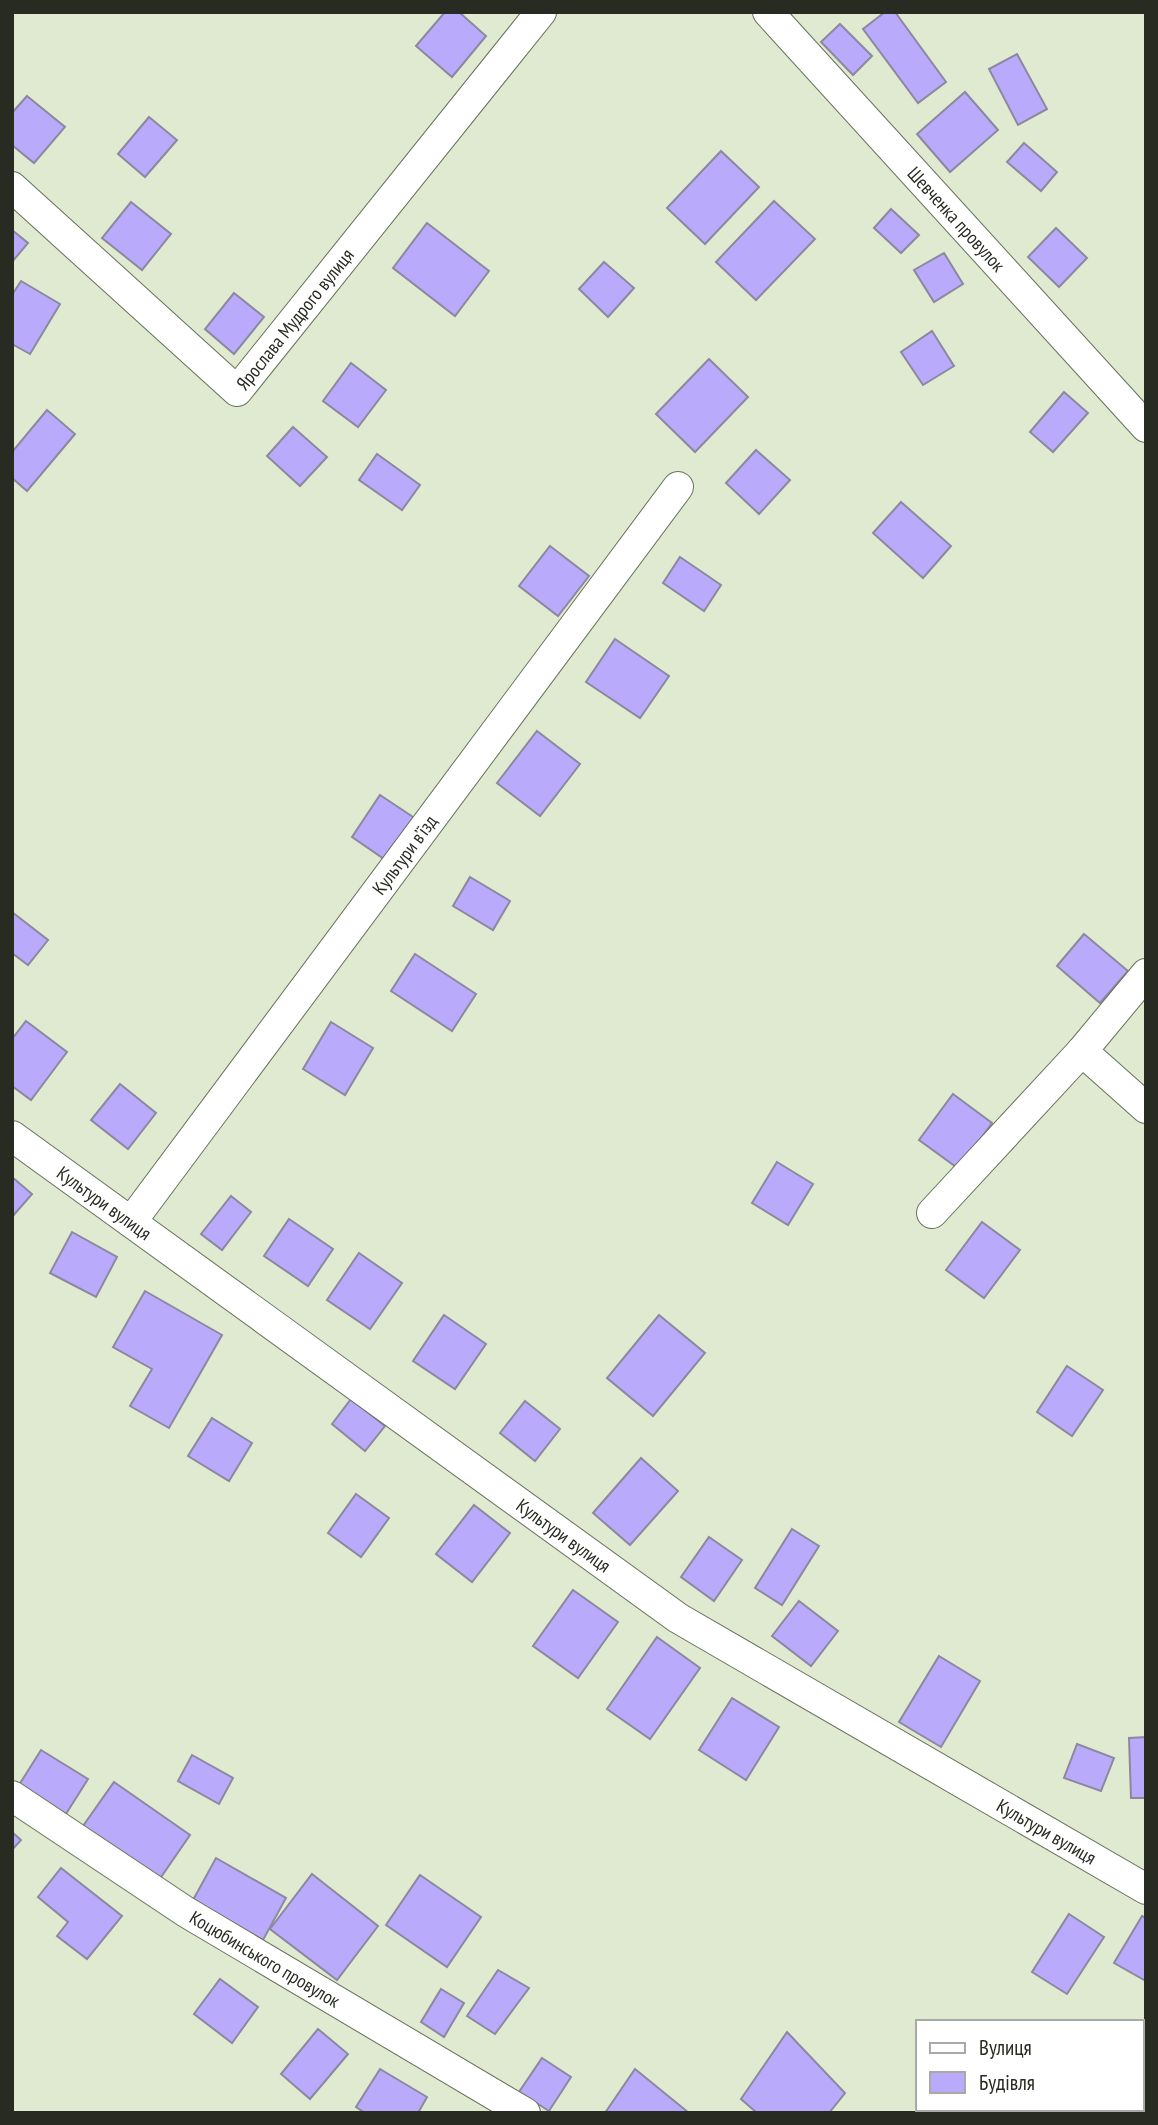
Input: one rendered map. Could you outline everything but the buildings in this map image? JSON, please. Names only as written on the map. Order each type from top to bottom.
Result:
[{"type":"street","name":"Ярослава Мудрого вулиця","points":[[12,187],[236,391],[541,12]]},
{"type":"street","name":"Шевченка провулок","points":[[768,12],[1146,427]]},
{"type":"street","name":"Культури в’їзд","points":[[131,1222],[678,487]]},
{"type":"street","points":[[932,1213],[1082,1051],[1146,974]]},
{"type":"street","points":[[1082,1051],[1146,1108]]},
{"type":"street","name":"Культури вулиця","points":[[12,1136],[678,1618],[1146,1889]]},
{"type":"street","name":"Коцюбинського провулок","points":[[12,1796],[186,1912],[525,2113]]}]
